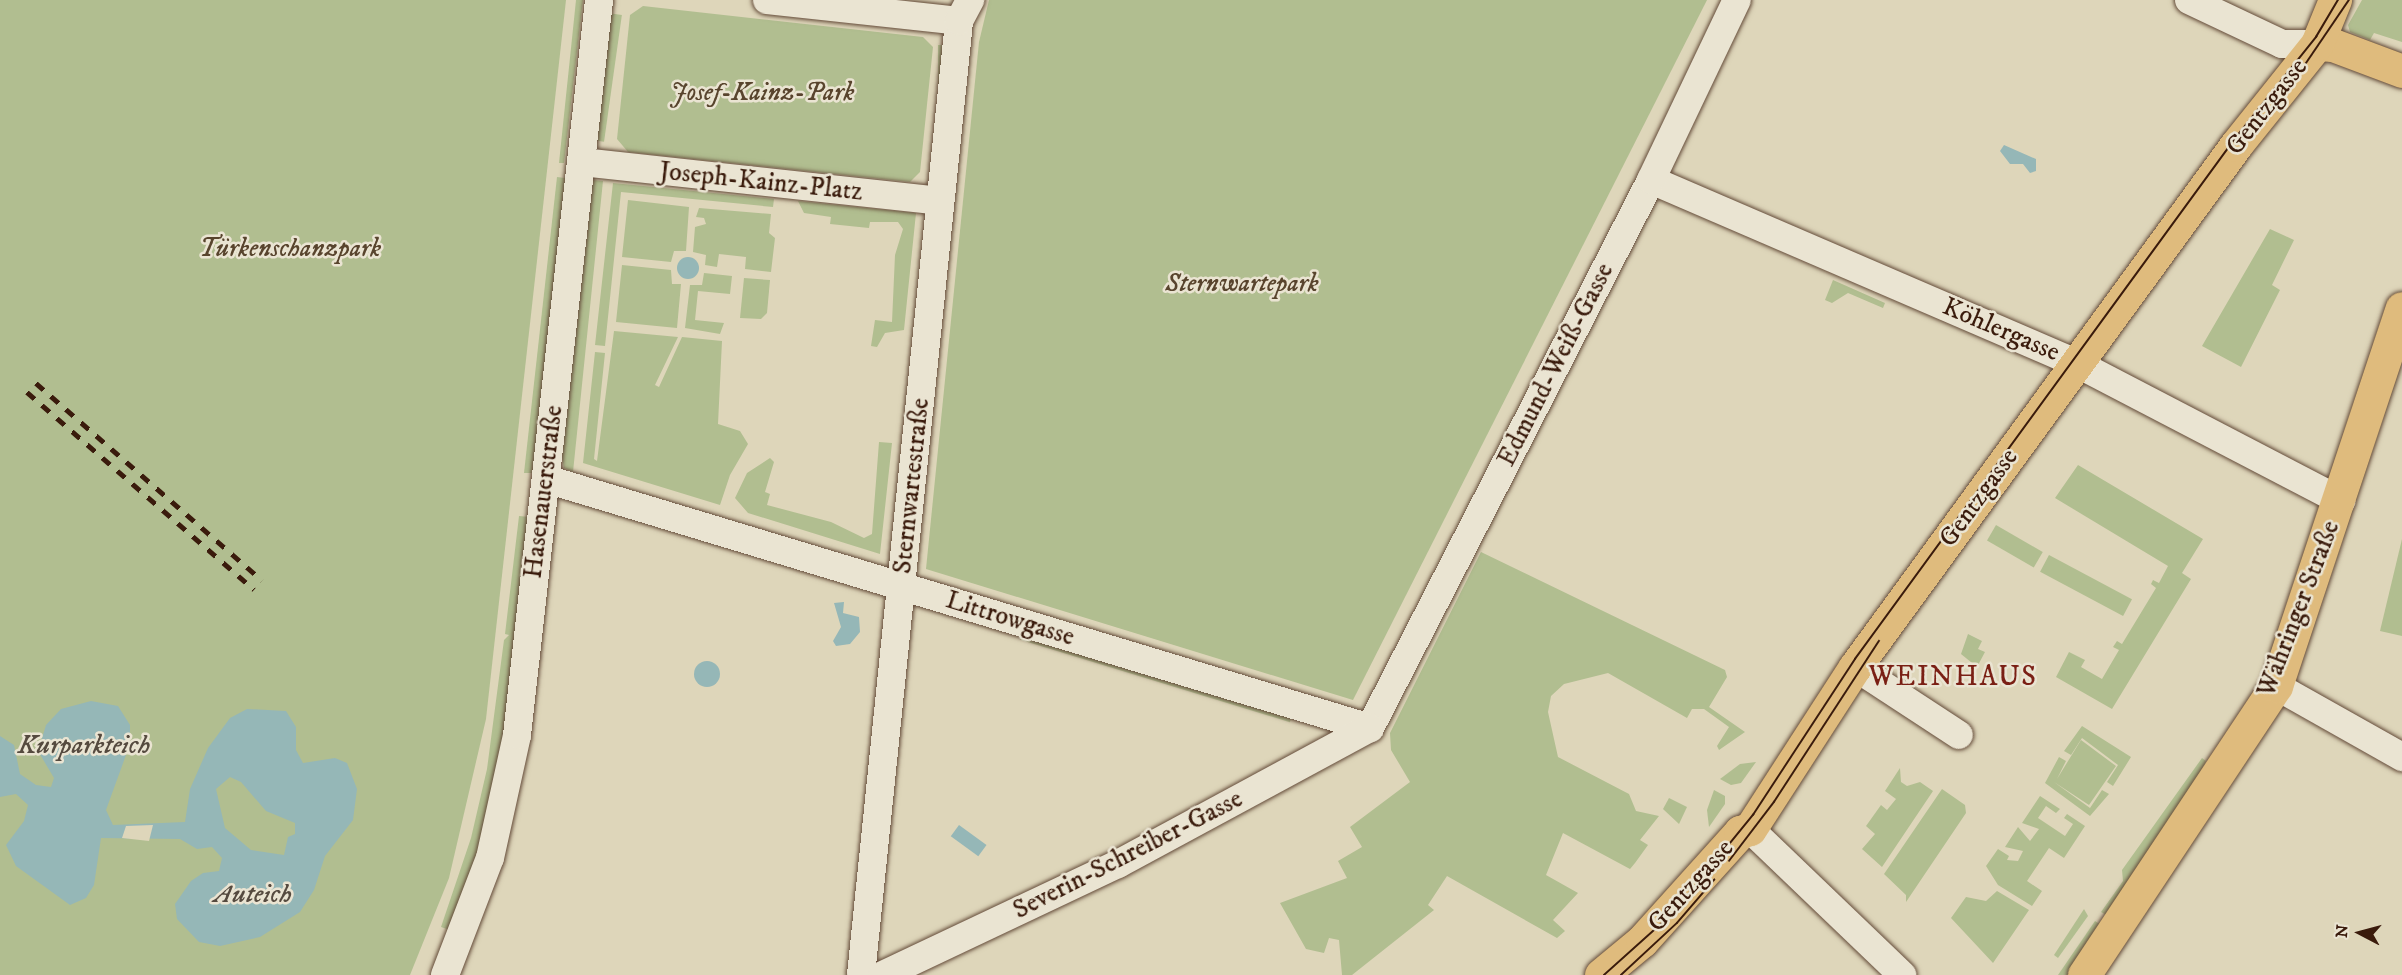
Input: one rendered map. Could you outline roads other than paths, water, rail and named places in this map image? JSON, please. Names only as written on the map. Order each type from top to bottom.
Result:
[{"type":"main road","name":"Gentzgasse","points":[[1601,975],[1642,941],[1740,832],[1750,829],[1855,667],[2076,363],[2317,44],[2335,0]]},
{"type":"main road","points":[[2317,44],[2333,45],[2402,71]]},
{"type":"main road","name":"Währinger Straße","points":[[2084,975],[2276,686],[2341,501],[2402,308]]},
{"type":"street","name":"Hasenauerstraße","points":[[446,975],[490,858],[510,773],[546,479],[599,0]]},
{"type":"street","points":[[767,0],[964,10]]},
{"type":"street","name":"Edmund-Weiß-Gasse","points":[[1370,728],[1651,180],[1737,0]]},
{"type":"street","points":[[2189,0],[2282,44],[2317,44]]},
{"type":"street","name":"Sternwartestraße","points":[[861,975],[940,201],[964,10]]},
{"type":"street","name":"Joseph-Kainz-Platz","points":[[582,162],[940,201]]},
{"type":"street","name":"Köhlergasse","points":[[1651,180],[2076,363],[2341,501]]},
{"type":"street","name":"Littrowgasse","points":[[546,479],[1370,728]]},
{"type":"street","points":[[1855,667],[1959,735]]},
{"type":"street","points":[[2276,686],[2402,757]]},
{"type":"street","name":"Severin-Schreiber-Gasse","points":[[883,975],[1118,864],[1370,728]]},
{"type":"street","points":[[1750,829],[1902,975]]},
{"type":"water","points":[[2004,145],[2036,159],[2036,171],[2030,173],[2023,164],[2010,164],[2000,151]]},
{"type":"water","points":[[688,257],[696,260],[699,268],[696,276],[688,279],[680,276],[677,268],[680,260]]},
{"type":"water","points":[[844,602],[843,613],[859,617],[860,632],[850,644],[836,646],[833,641],[841,627],[834,603]]},
{"type":"water","points":[[707,661],[716,665],[720,674],[716,683],[707,687],[698,683],[694,674],[698,665]]},
{"type":"water","points":[[91,701],[118,706],[130,725],[130,744],[106,810],[113,825],[185,822],[190,789],[208,748],[230,718],[247,709],[286,711],[296,727],[296,750],[303,763],[335,758],[347,763],[357,789],[353,820],[325,856],[314,890],[300,912],[260,937],[220,946],[199,942],[177,919],[175,904],[191,881],[203,873],[219,871],[222,858],[212,847],[197,849],[180,839],[101,838],[94,885],[86,898],[70,905],[16,866],[6,845],[24,821],[28,805],[16,794],[0,797],[0,736],[14,745],[20,774],[36,785],[51,787],[54,778],[38,751],[46,725],[61,709]],"holes":[[[230,777],[241,782],[266,811],[295,823],[295,834],[288,837],[284,855],[251,850],[225,828],[216,789]]]},
{"type":"water","points":[[959,825],[987,845],[978,856],[951,836]]},
{"type":"tram line","points":[[1604,975],[1673,913],[1753,815],[1855,659],[2237,136],[2316,37],[2338,0]]},
{"type":"tram line","points":[[2300,72],[2349,0]]},
{"type":"tram line","points":[[1729,861],[1774,802],[1879,641]]},
{"type":"tram line","points":[[1621,975],[1677,923],[1714,880]]},
{"type":"railway","points":[[36,383],[262,580]]},
{"type":"railway","points":[[27,392],[254,589]]},
{"type":"district","name":"WEINHAUS","points":[[1953,677]]},
{"type":"park label","name":"Josef-Kainz-Park","points":[[762,93]]},
{"type":"park label","name":"Türkenschanzpark","points":[[290,249]]},
{"type":"park label","name":"Sternwartepark","points":[[1242,284]]},
{"type":"water label","name":"Kurparkteich","points":[[84,746]]},
{"type":"water label","name":"Auteich","points":[[253,895]]}]
